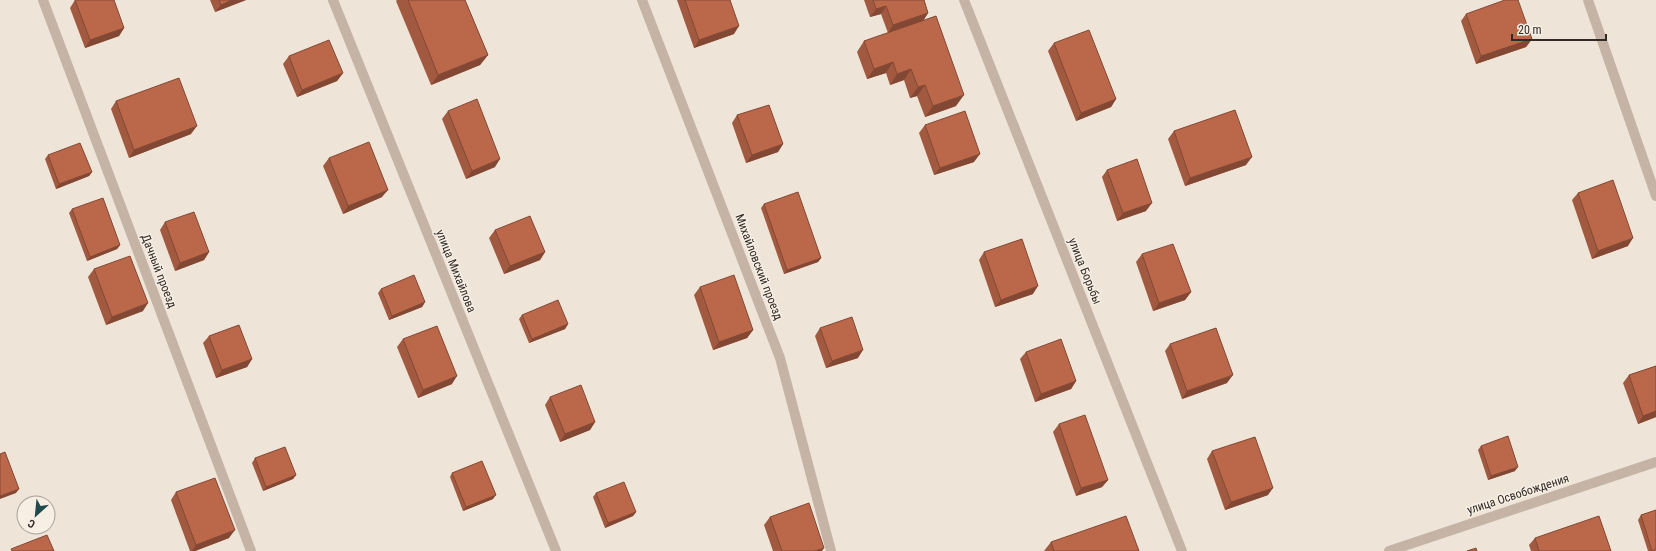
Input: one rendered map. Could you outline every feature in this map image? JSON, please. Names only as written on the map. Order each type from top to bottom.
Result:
[{"type":"street","name":"Дачный проезд","points":[[43,0],[251,551]]},
{"type":"street","name":"улица Михайлова","points":[[333,0],[556,551]]},
{"type":"street","name":"Михайловский проезд","points":[[642,0],[780,358],[831,551]]},
{"type":"street","name":"улица Борьбы","points":[[964,0],[1182,551]]},
{"type":"street","points":[[1588,0],[1656,196]]},
{"type":"street","name":"улица Освобождения","points":[[1389,551],[1656,462]]},
{"type":"building","points":[[75,0],[114,0],[124,28],[90,40]]},
{"type":"building","points":[[219,0],[232,0],[221,5]]},
{"type":"building","points":[[408,0],[465,0],[488,55],[438,75]]},
{"type":"building","points":[[685,0],[730,0],[739,26],[699,40]]},
{"type":"building","points":[[873,0],[924,0],[928,13],[893,25],[886,6],[876,9]]},
{"type":"building","points":[[1505,0],[1518,0],[1532,39],[1481,56],[1466,14]]},
{"type":"building","points":[[936,16],[964,95],[933,106],[925,85],[918,87],[911,69],[897,74],[893,62],[874,69],[864,41]]},
{"type":"building","points":[[1089,30],[1116,99],[1081,113],[1054,43]]},
{"type":"building","points":[[329,40],[343,73],[302,90],[289,56]]},
{"type":"building","points":[[179,78],[197,126],[134,150],[116,101]]},
{"type":"building","points":[[477,99],[500,159],[472,171],[448,111]]},
{"type":"building","points":[[769,105],[783,144],[752,155],[737,115]]},
{"type":"building","points":[[1235,110],[1252,157],[1190,178],[1174,131]]},
{"type":"building","points":[[965,111],[980,154],[940,168],[925,125]]},
{"type":"building","points":[[369,142],[388,190],[348,206],[329,158]]},
{"type":"building","points":[[80,143],[92,172],[59,184],[48,155]]},
{"type":"building","points":[[1137,159],[1152,203],[1123,213],[1107,170]]},
{"type":"building","points":[[1613,180],[1633,238],[1598,251],[1578,193]]},
{"type":"building","points":[[798,192],[821,258],[787,270],[764,204]]},
{"type":"building","points":[[103,198],[120,245],[90,257],[72,209]]},
{"type":"building","points":[[194,212],[209,252],[180,263],[165,222]]},
{"type":"building","points":[[530,216],[545,252],[510,266],[495,230]]},
{"type":"building","points":[[1022,239],[1038,286],[1001,300],[984,252]]},
{"type":"building","points":[[1173,244],[1191,292],[1159,303],[1142,254]]},
{"type":"building","points":[[130,256],[148,303],[112,317],[94,269]]},
{"type":"building","points":[[414,275],[425,302],[392,316],[381,289]]},
{"type":"building","points":[[734,275],[753,330],[719,342],[700,287]]},
{"type":"building","points":[[558,300],[568,324],[532,339],[522,315]]},
{"type":"building","points":[[852,317],[863,350],[832,361],[820,328]]},
{"type":"building","points":[[239,325],[252,359],[222,370],[209,336]]},
{"type":"building","points":[[437,326],[457,376],[423,390],[403,339]]},
{"type":"building","points":[[1216,328],[1233,375],[1187,391],[1170,344]]},
{"type":"building","points":[[1061,339],[1076,381],[1041,394],[1026,352]]},
{"type":"building","points":[[1656,366],[1656,411],[1643,416],[1629,375]]},
{"type":"building","points":[[581,385],[595,422],[565,434],[550,397]]},
{"type":"building","points":[[1085,415],[1108,480],[1081,488],[1059,424]]},
{"type":"building","points":[[1508,436],[1518,467],[1491,476],[1481,446]]},
{"type":"building","points":[[1255,437],[1273,488],[1231,502],[1212,451]]},
{"type":"building","points":[[285,447],[296,475],[266,487],[255,458]]},
{"type":"building","points":[[5,452],[19,489],[0,496],[0,454]]},
{"type":"building","points":[[482,461],[496,495],[466,507],[452,473]]},
{"type":"building","points":[[215,478],[235,530],[196,545],[176,492]]},
{"type":"building","points":[[624,482],[636,512],[608,523],[596,493]]},
{"type":"building","points":[[809,503],[824,548],[815,551],[782,551],[770,517]]},
{"type":"building","points":[[1656,510],[1656,549],[1652,551],[1641,515]]},
{"type":"building","points":[[1126,516],[1139,551],[1054,551],[1051,542]]},
{"type":"building","points":[[1599,516],[1611,551],[1539,551],[1535,538]]},
{"type":"building","points":[[47,535],[54,551],[12,551],[11,549]]},
{"type":"building","points":[[1476,548],[1477,551],[1467,551]]}]
